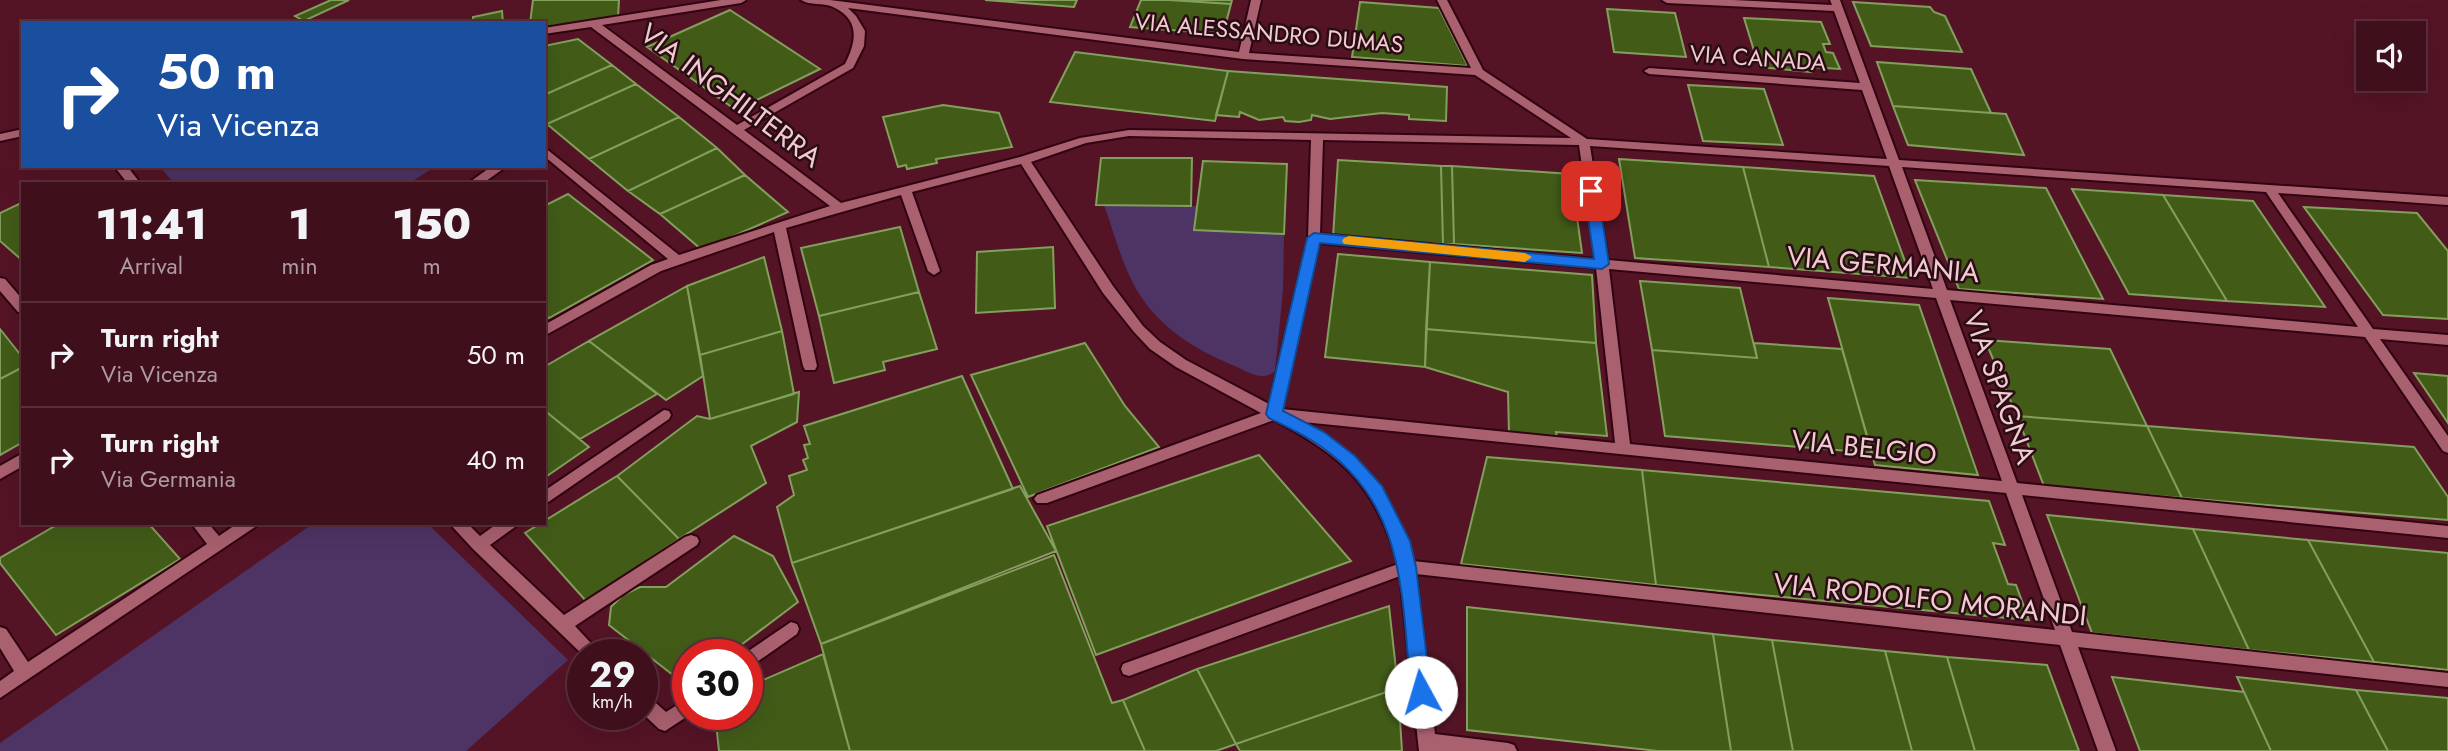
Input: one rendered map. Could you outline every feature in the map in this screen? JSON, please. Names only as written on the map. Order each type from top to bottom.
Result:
[{"type":"street","points":[[546,31],[741,0]]},
{"type":"street","name":"VIA ALESSANDRO DUMAS","points":[[806,0],[1244,57],[1478,72]]},
{"type":"street","points":[[1244,57],[1256,0]]},
{"type":"street","points":[[1443,0],[1478,72],[1584,142],[1602,264],[1623,449]]},
{"type":"street","points":[[1667,0],[1836,4]]},
{"type":"street","points":[[736,130],[849,66],[859,50],[862,33],[853,17],[836,2]]},
{"type":"street","name":"VIA SPAGNA","points":[[1836,4],[1891,162],[2107,751]]},
{"type":"street","name":"VIA INGHILTERRA","points":[[593,23],[839,207]]},
{"type":"street","name":"VIA CANADA","points":[[1649,71],[1865,87]]},
{"type":"street","points":[[0,138],[21,133]]},
{"type":"street","points":[[546,330],[656,268],[839,207],[1024,160],[1084,140],[1118,134],[1584,142],[2448,201]]},
{"type":"street","points":[[1274,414],[1314,238],[1317,136]]},
{"type":"street","points":[[546,152],[678,261]]},
{"type":"street","points":[[1024,160],[1124,315],[1149,340],[1180,364],[1318,436],[1349,460],[1374,486],[1402,541],[1427,746],[1508,751]]},
{"type":"street","points":[[122,168],[133,182]]},
{"type":"street","points":[[476,182],[498,168]]},
{"type":"street","points":[[2268,187],[2448,447]]},
{"type":"street","points":[[905,190],[934,271]]},
{"type":"street","points":[[779,226],[810,366]]},
{"type":"street","name":"VIA GERMANIA","points":[[1314,238],[2448,340]]},
{"type":"street","points":[[0,282],[21,307]]},
{"type":"street","points":[[1042,499],[1274,414]]},
{"type":"street","name":"VIA BELGIO","points":[[1274,414],[2448,532]]},
{"type":"street","points":[[546,498],[664,415]]},
{"type":"street","points":[[0,473],[21,460]]},
{"type":"street","points":[[202,525],[218,545]]},
{"type":"street","points":[[0,690],[247,525]]},
{"type":"street","points":[[459,525],[577,639]]},
{"type":"street","points":[[479,545],[507,525]]},
{"type":"street","points":[[562,625],[691,541]]},
{"type":"street","points":[[1129,669],[1407,567]]},
{"type":"street","name":"VIA RODOLFO MORANDI","points":[[1407,567],[2067,641],[2448,680]]},
{"type":"street","points":[[763,650],[791,629]]},
{"type":"street","points":[[0,634],[25,673]]},
{"type":"street","points":[[658,716],[665,723],[672,718]]},
{"type":"shaded area","points":[[161,168],[433,168],[411,182],[173,182]]},
{"type":"shaded area","points":[[1104,205],[1197,206],[1194,230],[1284,234],[1283,290],[1275,371],[1266,376],[1255,375],[1221,360],[1180,337],[1157,317],[1138,292],[1123,261]]},
{"type":"shaded area","points":[[311,525],[429,525],[567,659],[466,751],[0,751],[0,743]]},
{"type":"building","points":[[331,0],[349,0],[304,21],[295,16]]},
{"type":"building","points":[[533,0],[619,0],[618,17],[546,27],[546,21],[530,21]]},
{"type":"building","points":[[985,0],[1077,0],[1074,7]]},
{"type":"building","points":[[1141,0],[1231,4],[1223,34],[1130,27]]},
{"type":"building","points":[[1169,0],[1232,0],[1231,4]]},
{"type":"building","points":[[1360,2],[1439,8],[1468,66],[1352,57]]},
{"type":"building","points":[[1853,2],[1930,7],[1934,12],[1945,16],[1962,52],[1871,46]]},
{"type":"building","points":[[1607,9],[1675,13],[1686,57],[1614,52]]},
{"type":"building","points":[[730,10],[820,69],[736,110],[647,47]]},
{"type":"building","points":[[502,11],[503,21],[473,21],[473,17]]},
{"type":"building","points":[[1744,18],[1821,22],[1830,44],[1823,44],[1826,52],[1833,53],[1840,69],[1809,67],[1811,72],[1759,67]]},
{"type":"building","points":[[578,39],[612,65],[546,94],[546,46]]},
{"type":"building","points":[[1075,52],[1228,71],[1215,121],[1050,102]]},
{"type":"building","points":[[1877,62],[1971,69],[1991,113],[1893,106]]},
{"type":"building","points":[[612,65],[636,84],[547,124],[546,94]]},
{"type":"building","points":[[1228,71],[1447,87],[1446,121],[1409,119],[1409,115],[1382,113],[1330,119],[1312,115],[1311,120],[1299,122],[1285,121],[1283,117],[1259,120],[1240,112],[1239,117],[1216,115]]},
{"type":"building","points":[[636,84],[679,117],[589,159],[547,124]]},
{"type":"building","points":[[1688,85],[1764,89],[1783,145],[1703,141]]},
{"type":"building","points":[[943,105],[999,113],[1012,147],[936,159],[937,163],[907,169],[906,165],[898,167],[883,117]]},
{"type":"building","points":[[1893,106],[2006,114],[2024,155],[1908,145]]},
{"type":"building","points":[[679,117],[717,148],[628,191],[589,159]]},
{"type":"building","points":[[717,148],[745,175],[660,214],[628,191]]},
{"type":"building","points":[[1101,158],[1192,158],[1191,206],[1096,205]]},
{"type":"building","points":[[1619,159],[1743,167],[1769,267],[1635,258]]},
{"type":"building","points":[[1338,160],[1441,166],[1443,244],[1333,237]]},
{"type":"building","points":[[1203,161],[1287,164],[1284,234],[1194,230]]},
{"type":"building","points":[[1441,166],[1452,166],[1454,244],[1443,244]]},
{"type":"building","points":[[1452,166],[1571,174],[1582,253],[1454,244]]},
{"type":"building","points":[[1743,167],[1874,176],[1911,278],[1769,267]]},
{"type":"building","points":[[745,175],[788,212],[702,250],[660,214]]},
{"type":"building","points":[[1915,180],[2046,188],[2103,299],[1959,289]]},
{"type":"building","points":[[2072,189],[2163,195],[2227,301],[2129,294]]},
{"type":"building","points":[[568,194],[653,260],[549,318],[546,316],[546,205]]},
{"type":"building","points":[[2163,195],[2253,201],[2325,307],[2227,301]]},
{"type":"building","points":[[21,203],[21,259],[0,241],[0,213]]},
{"type":"building","points":[[2304,207],[2417,213],[2448,251],[2448,319],[2383,315]]},
{"type":"building","points":[[900,227],[919,292],[819,316],[801,248]]},
{"type":"building","points":[[1053,247],[1055,308],[976,313],[977,252]]},
{"type":"building","points":[[1338,254],[1430,262],[1425,367],[1325,357]]},
{"type":"building","points":[[764,257],[782,331],[700,355],[687,286]]},
{"type":"building","points":[[1430,262],[1592,275],[1596,343],[1426,329]]},
{"type":"building","points":[[1640,281],[1740,288],[1757,358],[1652,350]]},
{"type":"building","points":[[687,286],[703,376],[666,400],[589,341]]},
{"type":"building","points":[[919,292],[937,349],[883,362],[885,370],[834,383],[819,316]]},
{"type":"building","points":[[1828,298],[1919,305],[1978,475],[1875,465]]},
{"type":"building","points":[[0,329],[21,355],[21,368],[0,379]]},
{"type":"building","points":[[1426,329],[1596,343],[1607,436],[1556,432],[1557,438],[1509,434],[1508,392],[1425,367]]},
{"type":"building","points":[[782,331],[794,394],[710,419],[700,355]]},
{"type":"building","points":[[1985,340],[2110,349],[2147,426],[2017,416]]},
{"type":"building","points":[[589,341],[657,394],[580,439],[546,412],[546,366]]},
{"type":"building","points":[[1085,343],[1125,406],[1159,447],[1028,497],[971,375]]},
{"type":"building","points":[[1754,343],[1842,349],[1872,453],[1665,436],[1652,350],[1757,358]]},
{"type":"building","points":[[21,368],[21,443],[0,455],[0,379]]},
{"type":"building","points":[[2414,373],[2448,376],[2448,423]]},
{"type":"building","points":[[962,376],[1013,489],[792,563],[777,507],[794,495],[789,476],[807,470],[803,460],[808,458],[804,445],[810,444],[804,426]]},
{"type":"building","points":[[799,392],[797,422],[751,446],[766,483],[679,539],[617,476],[697,416],[710,419]]},
{"type":"building","points":[[546,412],[589,447],[546,477]]},
{"type":"building","points":[[2017,416],[2147,426],[2182,498],[2044,486]]},
{"type":"building","points":[[2147,426],[2414,447],[2448,497],[2448,520],[2182,498]]},
{"type":"building","points":[[1259,455],[1351,561],[1096,655],[1047,526]]},
{"type":"building","points":[[1487,457],[1642,470],[1656,585],[1461,564]]},
{"type":"building","points":[[1642,470],[1989,501],[2005,545],[1993,543],[2008,584],[2016,585],[2029,620],[1656,585]]},
{"type":"building","points":[[617,476],[679,539],[586,601],[525,533],[538,525],[546,525],[546,520]]},
{"type":"building","points":[[1020,486],[1056,551],[821,644],[792,563]]},
{"type":"building","points":[[2047,515],[2193,529],[2249,650],[2092,633]]},
{"type":"building","points":[[57,525],[150,525],[180,559],[56,635],[0,563],[0,558]]},
{"type":"building","points":[[2193,529],[2308,540],[2374,662],[2249,650]]},
{"type":"building","points":[[734,536],[773,556],[798,602],[749,639],[672,639],[672,674],[658,663],[658,639],[627,639],[609,625],[611,607],[623,595],[640,587],[666,587]]},
{"type":"building","points":[[2308,540],[2448,553],[2448,670],[2374,662]]},
{"type":"building","points":[[1054,555],[1112,703],[1123,700],[1145,751],[850,751],[821,644]]},
{"type":"building","points":[[1389,606],[1398,688],[1236,744],[1197,669]]},
{"type":"building","points":[[1467,607],[1713,634],[1731,751],[1658,751],[1467,730]]},
{"type":"building","points":[[1713,634],[1772,640],[1793,751],[1731,751]]},
{"type":"building","points":[[1772,640],[1885,651],[1912,751],[1793,751]]},
{"type":"building","points":[[1885,651],[1947,657],[1975,751],[1912,751]]},
{"type":"building","points":[[823,654],[850,751],[719,751],[717,730],[763,730],[763,680]]},
{"type":"building","points":[[1947,657],[2047,665],[2079,751],[1975,751]]},
{"type":"building","points":[[1197,669],[1236,744],[1216,751],[1145,751],[1123,700]]},
{"type":"building","points":[[2112,677],[2244,692],[2271,751],[2140,751]]},
{"type":"building","points":[[2237,677],[2356,690],[2388,751],[2271,751]]},
{"type":"building","points":[[1398,688],[1402,751],[1240,751],[1236,744]]},
{"type":"building","points":[[2356,690],[2448,698],[2448,751],[2388,751]]},
{"type":"slow traffic","points":[[1349,241],[1525,257]]},
{"type":"route","points":[[1421,692],[1402,541],[1374,486],[1349,460],[1318,436],[1274,414],[1314,238],[1602,264],[1591,191]]}]
